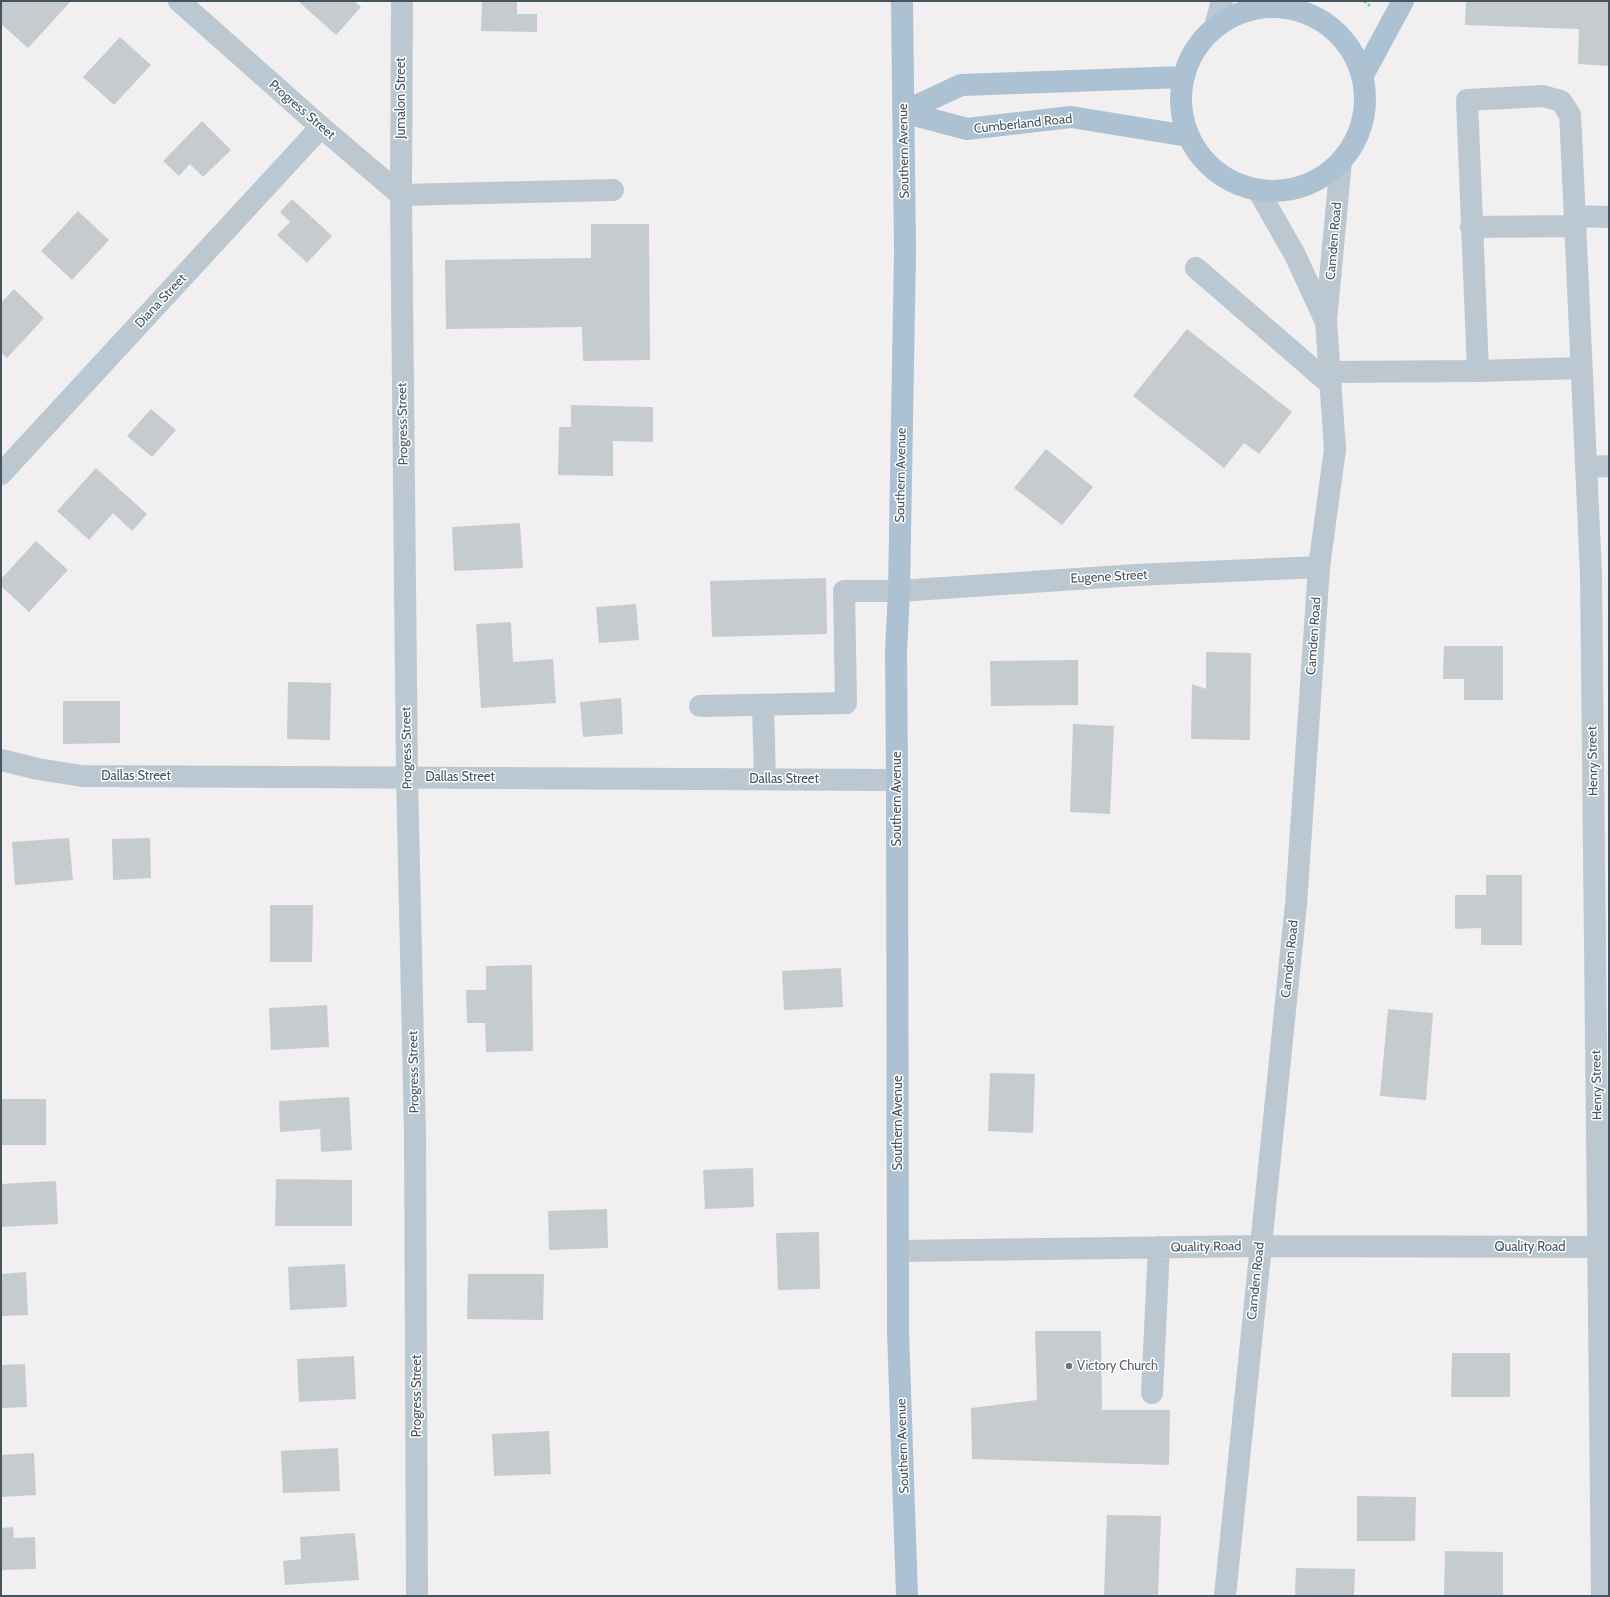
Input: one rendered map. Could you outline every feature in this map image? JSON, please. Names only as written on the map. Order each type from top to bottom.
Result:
[{"type":"main road","name":"Southern Avenue","points":[[902,1],[905,251],[899,591],[896,650],[898,1331],[907,1596]]},
{"type":"main road","points":[[1363,75],[1403,1]]},
{"type":"main road","points":[[1296,5],[1330,25],[1351,48],[1363,75],[1366,106],[1358,136],[1341,161],[1317,180],[1288,190],[1258,190],[1229,180],[1205,162],[1188,136],[1181,107],[1183,77],[1195,49],[1215,26],[1242,11],[1272,6],[1296,5]]},
{"type":"main road","points":[[904,112],[961,85],[1183,77]]},
{"type":"main road","name":"Cumberland Road","points":[[904,112],[967,129],[1071,117],[1188,136]]},
{"type":"street","name":"Progress Street","points":[[179,1],[321,127],[401,195],[407,776],[415,1125],[417,1596]]},
{"type":"street","name":"Jumalon Street","points":[[401,195],[402,1]]},
{"type":"street","points":[[1215,26],[1222,1]]},
{"type":"street","name":"Henry Street","points":[[1471,227],[1467,100],[1543,96],[1561,101],[1570,115],[1591,574],[1604,1247],[1600,1469],[1602,1596]]},
{"type":"street","name":"Diana Street","points":[[1,474],[321,127]]},
{"type":"street","name":"Camden Road","points":[[1225,1596],[1296,904],[1319,567],[1335,449],[1326,321],[1341,161]]},
{"type":"street","points":[[401,195],[613,190]]},
{"type":"street","name":"Camden Road","points":[[1258,190],[1295,255],[1326,321]]},
{"type":"street","points":[[1478,371],[1471,227],[1575,221],[1609,217]]},
{"type":"street","points":[[1196,268],[1330,378],[1582,368]]},
{"type":"street","points":[[1586,466],[1609,466]]},
{"type":"street","name":"Eugene Street","points":[[763,705],[846,703],[844,591],[899,591],[1136,575],[1319,567]]},
{"type":"street","points":[[700,706],[763,705],[765,779]]},
{"type":"street","name":"Dallas Street","points":[[1,761],[82,776],[407,776],[897,780]]},
{"type":"street","name":"Quality Road","points":[[898,1251],[1260,1246],[1604,1247]]},
{"type":"street","points":[[1152,1393],[1159,1248]]},
{"type":"building","points":[[1,1],[71,1],[28,48],[1,24]]},
{"type":"building","points":[[298,1],[354,1],[361,7],[336,35]]},
{"type":"building","points":[[482,1],[517,1],[517,14],[537,14],[537,32],[481,31]]},
{"type":"building","points":[[1466,1],[1609,1],[1609,66],[1578,64],[1579,29],[1465,25]]},
{"type":"building","points":[[120,37],[151,65],[114,105],[83,77]]},
{"type":"building","points":[[202,121],[231,150],[203,177],[190,164],[179,176],[163,161]]},
{"type":"building","points":[[292,199],[332,236],[307,263],[277,235],[290,222],[280,212]]},
{"type":"building","points":[[78,211],[109,240],[72,280],[41,251]]},
{"type":"building","points":[[591,224],[649,224],[650,360],[583,361],[582,327],[446,329],[445,260],[591,258]]},
{"type":"building","points":[[14,289],[44,318],[7,358],[1,352],[1,303]]},
{"type":"building","points":[[1187,329],[1292,412],[1259,454],[1244,443],[1224,468],[1133,396]]},
{"type":"building","points":[[571,405],[653,407],[653,442],[613,441],[613,476],[558,475],[559,427],[571,427]]},
{"type":"building","points":[[151,409],[176,430],[152,457],[127,436]]},
{"type":"building","points":[[1046,449],[1093,487],[1062,525],[1014,488]]},
{"type":"building","points":[[96,468],[147,514],[132,531],[113,513],[89,540],[57,511]]},
{"type":"building","points":[[520,523],[523,568],[454,571],[452,527]]},
{"type":"building","points":[[36,541],[68,570],[29,612],[1,586],[1,579]]},
{"type":"building","points":[[826,578],[827,634],[712,637],[710,581]]},
{"type":"building","points":[[636,604],[639,640],[599,643],[596,607]]},
{"type":"building","points":[[511,622],[513,662],[553,659],[556,703],[481,708],[476,624]]},
{"type":"building","points":[[1444,646],[1503,646],[1503,700],[1464,700],[1464,679],[1443,679]]},
{"type":"building","points":[[1206,652],[1251,653],[1250,740],[1191,739],[1192,684],[1206,689]]},
{"type":"building","points":[[1078,660],[1078,705],[991,706],[990,661]]},
{"type":"building","points":[[288,682],[331,683],[330,740],[287,739]]},
{"type":"building","points":[[621,698],[623,734],[583,737],[580,702]]},
{"type":"building","points":[[63,701],[120,701],[120,743],[63,744]]},
{"type":"building","points":[[1073,724],[1114,726],[1110,814],[1070,812]]},
{"type":"building","points":[[69,838],[73,880],[15,885],[12,842]]},
{"type":"building","points":[[150,838],[151,878],[113,880],[112,839]]},
{"type":"building","points":[[1486,875],[1522,875],[1522,945],[1481,945],[1481,928],[1455,929],[1455,895],[1486,895]]},
{"type":"building","points":[[270,905],[313,905],[312,962],[270,962]]},
{"type":"building","points":[[532,965],[533,1051],[486,1052],[485,1023],[467,1023],[466,990],[486,990],[486,966]]},
{"type":"building","points":[[841,968],[843,1007],[784,1010],[782,971]]},
{"type":"building","points":[[327,1005],[329,1047],[271,1050],[269,1008]]},
{"type":"building","points":[[1388,1009],[1433,1013],[1426,1100],[1380,1096]]},
{"type":"building","points":[[990,1073],[1035,1074],[1033,1133],[988,1131]]},
{"type":"building","points":[[349,1097],[352,1150],[321,1152],[320,1129],[280,1132],[279,1101]]},
{"type":"building","points":[[1,1099],[46,1099],[46,1145],[1,1145]]},
{"type":"building","points":[[753,1168],[754,1207],[705,1209],[703,1170]]},
{"type":"building","points":[[276,1179],[352,1180],[352,1226],[275,1226]]},
{"type":"building","points":[[56,1181],[58,1224],[1,1227],[1,1184]]},
{"type":"building","points":[[607,1209],[608,1248],[549,1250],[548,1211]]},
{"type":"building","points":[[819,1232],[820,1289],[778,1290],[776,1233]]},
{"type":"building","points":[[345,1264],[347,1307],[290,1310],[288,1267]]},
{"type":"building","points":[[26,1272],[28,1315],[1,1316],[1,1274]]},
{"type":"building","points":[[468,1274],[544,1274],[543,1320],[467,1319]]},
{"type":"building","name":"Victory Church","points":[[1035,1331],[1101,1331],[1102,1410],[1170,1410],[1169,1465],[972,1459],[971,1408],[1037,1400]]},
{"type":"building","points":[[1452,1353],[1510,1353],[1510,1397],[1451,1397]]},
{"type":"building","points":[[354,1356],[356,1399],[299,1402],[297,1359]]},
{"type":"building","points":[[25,1364],[27,1407],[1,1408],[1,1365]]},
{"type":"building","points":[[549,1431],[551,1474],[494,1476],[492,1434]]},
{"type":"building","points":[[338,1448],[340,1491],[283,1493],[281,1451]]},
{"type":"building","points":[[34,1453],[36,1495],[1,1497],[1,1455]]},
{"type":"building","points":[[1357,1496],[1416,1497],[1415,1541],[1357,1541]]},
{"type":"building","points":[[1107,1515],[1161,1516],[1158,1596],[1104,1596]]},
{"type":"building","points":[[13,1527],[14,1538],[35,1537],[36,1569],[1,1570],[1,1528]]},
{"type":"building","points":[[355,1533],[359,1580],[285,1585],[283,1561],[301,1559],[300,1537]]},
{"type":"building","points":[[1445,1551],[1503,1552],[1503,1596],[1444,1595]]},
{"type":"building","points":[[1296,1568],[1355,1569],[1354,1596],[1295,1596]]},
{"type":"place","name":"Victory Church","points":[[1069,1366]]}]
